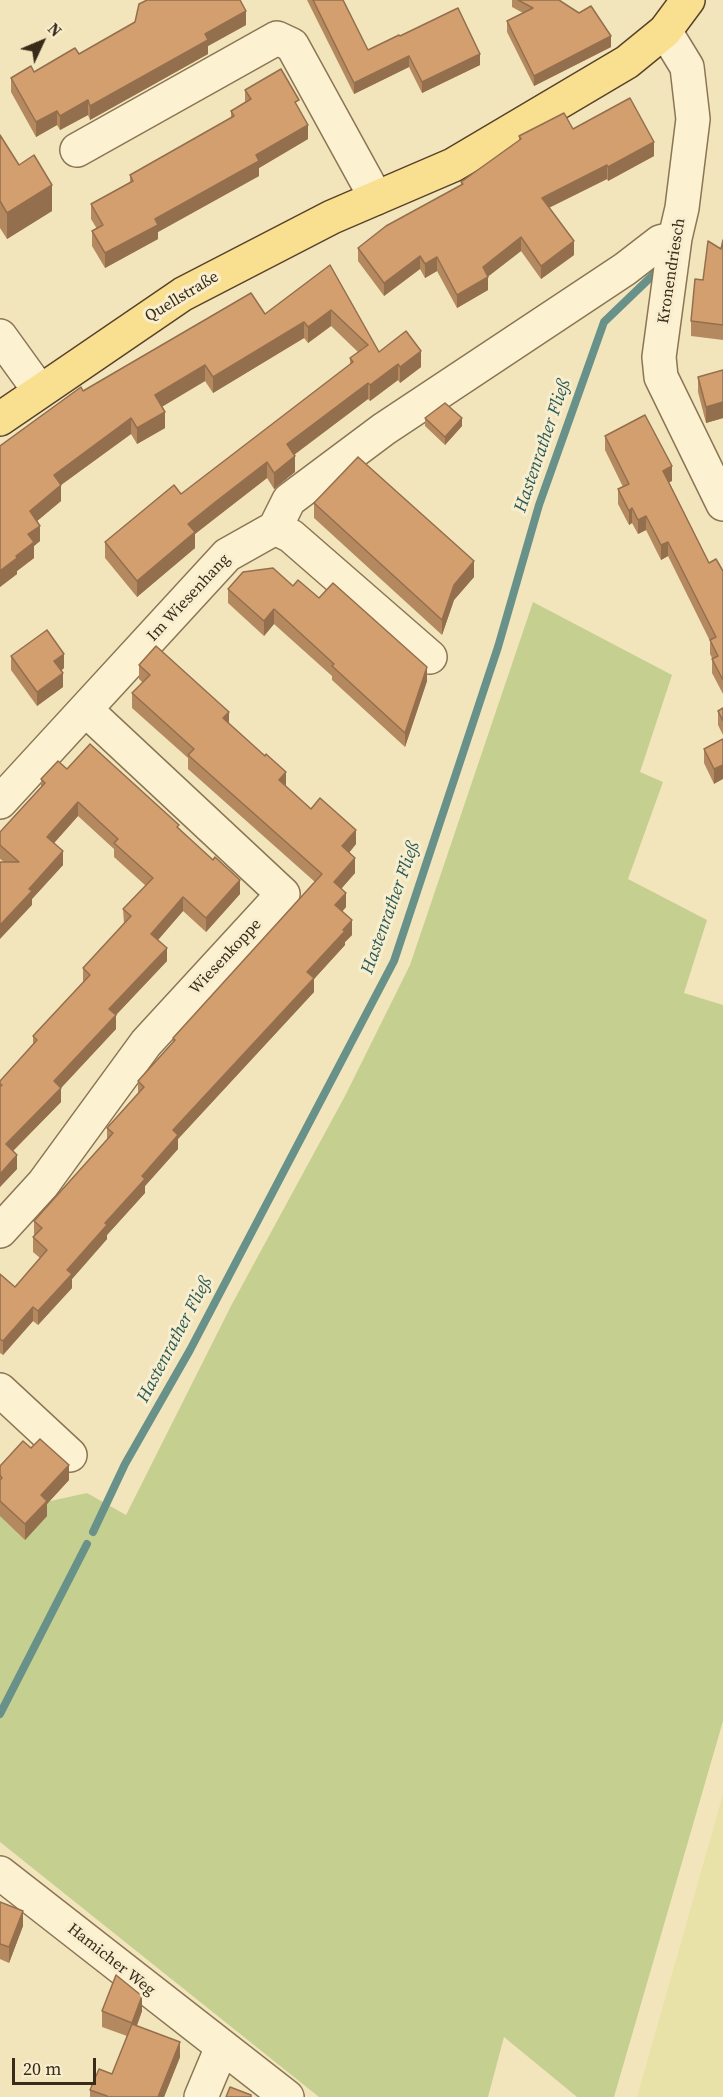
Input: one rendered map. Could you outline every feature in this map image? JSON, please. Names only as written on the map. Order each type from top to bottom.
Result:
[{"type":"main road","name":"Quellstraße","points":[[0,419],[39,390],[183,294],[332,217],[453,165],[627,62],[665,31],[688,0]]},
{"type":"street","name":"Kronendriesch","points":[[665,31],[687,67],[693,119],[659,357],[661,377],[723,504]]},
{"type":"street","points":[[77,150],[277,38],[292,45],[376,198]]},
{"type":"street","points":[[430,657],[291,536],[274,528],[289,500],[384,429],[625,269],[660,242],[675,238]]},
{"type":"street","points":[[0,336],[39,390]]},
{"type":"street","name":"Im Wiesenhang","points":[[0,802],[227,555],[274,528]]},
{"type":"street","name":"Wiesenkoppe","points":[[0,1231],[43,1184],[146,1043],[284,894],[86,710]]},
{"type":"street","points":[[0,1390],[70,1455]]},
{"type":"street","name":"Hamicher Weg","points":[[0,1873],[287,2097]]},
{"type":"street","points":[[201,2097],[222,2047]]},
{"type":"shaded area","points":[[723,1794],[723,2097],[637,2097]]},
{"type":"green space","points":[[533,602],[672,675],[640,772],[663,782],[628,879],[707,920],[684,993],[723,1005],[723,1721],[614,2097],[577,2097],[504,2037],[488,2097],[319,2097],[0,1842],[0,1512],[87,1493],[126,1515],[232,1304],[345,1096],[410,965]]},
{"type":"building","points":[[147,0],[240,0],[246,11],[205,34],[208,40],[90,106],[88,100],[60,116],[57,111],[36,122],[11,78],[31,66],[34,72],[75,48],[79,54],[135,22],[139,4]]},
{"type":"building","points":[[313,0],[343,0],[368,50],[458,8],[480,54],[422,82],[409,56],[354,83]]},
{"type":"building","points":[[518,0],[559,0],[579,13],[591,6],[611,36],[534,76],[507,21],[533,8]]},
{"type":"building","points":[[281,69],[299,100],[295,102],[308,125],[256,155],[259,161],[155,219],[158,225],[105,253],[92,231],[103,225],[91,204],[133,181],[130,175],[234,116],[231,111],[251,99],[245,90]]},
{"type":"building","points":[[630,98],[654,142],[542,198],[574,241],[541,266],[521,237],[483,267],[488,277],[457,295],[437,257],[425,264],[420,256],[384,283],[358,248],[386,226],[463,184],[461,182],[521,139],[519,136],[564,113],[573,129]]},
{"type":"building","points":[[0,135],[19,165],[34,155],[52,185],[7,213],[0,201]]},
{"type":"building","points":[[723,240],[723,325],[691,321],[695,279],[703,280],[708,241],[721,249]]},
{"type":"building","points":[[330,265],[379,352],[406,331],[421,351],[400,367],[398,364],[370,385],[368,383],[287,444],[295,456],[274,473],[267,462],[188,524],[195,532],[137,581],[105,542],[174,485],[181,494],[353,362],[350,358],[368,345],[331,310],[308,327],[304,322],[213,377],[205,365],[155,395],[165,412],[137,428],[131,418],[54,475],[61,485],[30,511],[40,526],[28,534],[34,542],[0,571],[0,446],[81,387],[83,391],[251,293],[265,314]]},
{"type":"building","points":[[723,370],[723,402],[706,407],[698,377]]},
{"type":"building","points":[[445,403],[462,418],[445,437],[425,418]]},
{"type":"building","points":[[645,415],[672,466],[663,471],[709,563],[716,559],[723,571],[723,680],[712,659],[718,656],[710,640],[716,637],[668,542],[661,545],[646,516],[638,520],[632,508],[629,511],[618,489],[629,484],[605,436]]},
{"type":"building","points":[[358,457],[474,561],[454,585],[442,620],[314,503]]},
{"type":"building","points":[[273,568],[293,586],[298,580],[319,598],[333,583],[427,667],[405,733],[274,609],[264,621],[228,589],[243,572]]},
{"type":"building","points":[[47,630],[64,654],[54,661],[63,673],[37,692],[11,656]]},
{"type":"building","points":[[156,646],[229,712],[223,718],[286,772],[279,780],[311,809],[320,798],[356,830],[342,846],[355,858],[334,882],[346,893],[335,905],[352,920],[343,930],[345,931],[307,972],[314,978],[173,1130],[178,1135],[142,1176],[145,1179],[67,1270],[72,1274],[38,1311],[33,1307],[3,1341],[0,1339],[0,1274],[15,1287],[47,1250],[33,1237],[42,1228],[34,1221],[113,1133],[107,1128],[144,1087],[138,1081],[175,1040],[173,1038],[322,874],[188,755],[194,749],[132,693],[150,675],[139,665]]},
{"type":"building","points":[[723,708],[723,721],[718,711]]},
{"type":"building","points":[[723,739],[723,765],[714,769],[704,749]]},
{"type":"building","points":[[90,744],[179,825],[177,827],[213,860],[215,857],[240,880],[206,918],[183,897],[151,934],[167,948],[109,1009],[116,1015],[54,1081],[61,1088],[6,1144],[17,1155],[0,1174],[0,1087],[2,1085],[0,1081],[37,1040],[33,1036],[90,975],[83,968],[131,916],[123,909],[153,878],[114,843],[118,839],[78,802],[47,837],[63,851],[29,889],[32,891],[0,925],[0,862],[19,862],[0,845],[0,832],[45,783],[41,779],[58,761],[67,769]]},
{"type":"building","points":[[40,1439],[69,1465],[41,1495],[47,1501],[25,1524],[0,1501],[0,1480],[2,1478],[0,1466],[23,1441],[31,1448]]},
{"type":"building","points":[[0,1902],[23,1911],[9,1947],[0,1944]]},
{"type":"building","points":[[116,1975],[142,1996],[132,2023],[102,2011]]},
{"type":"building","points":[[132,2024],[180,2042],[158,2097],[107,2097],[90,2090],[99,2069],[112,2074]]},
{"type":"building","points":[[230,2087],[251,2095],[251,2097],[226,2097]]},
{"type":"waterway","name":"Hastenrather Fließ","points":[[93,1532],[125,1464],[190,1350],[394,961],[498,647],[539,505],[604,322],[655,273]]},
{"type":"waterway","name":"Hastenrather Fließ","points":[[0,1714],[87,1544]]}]
